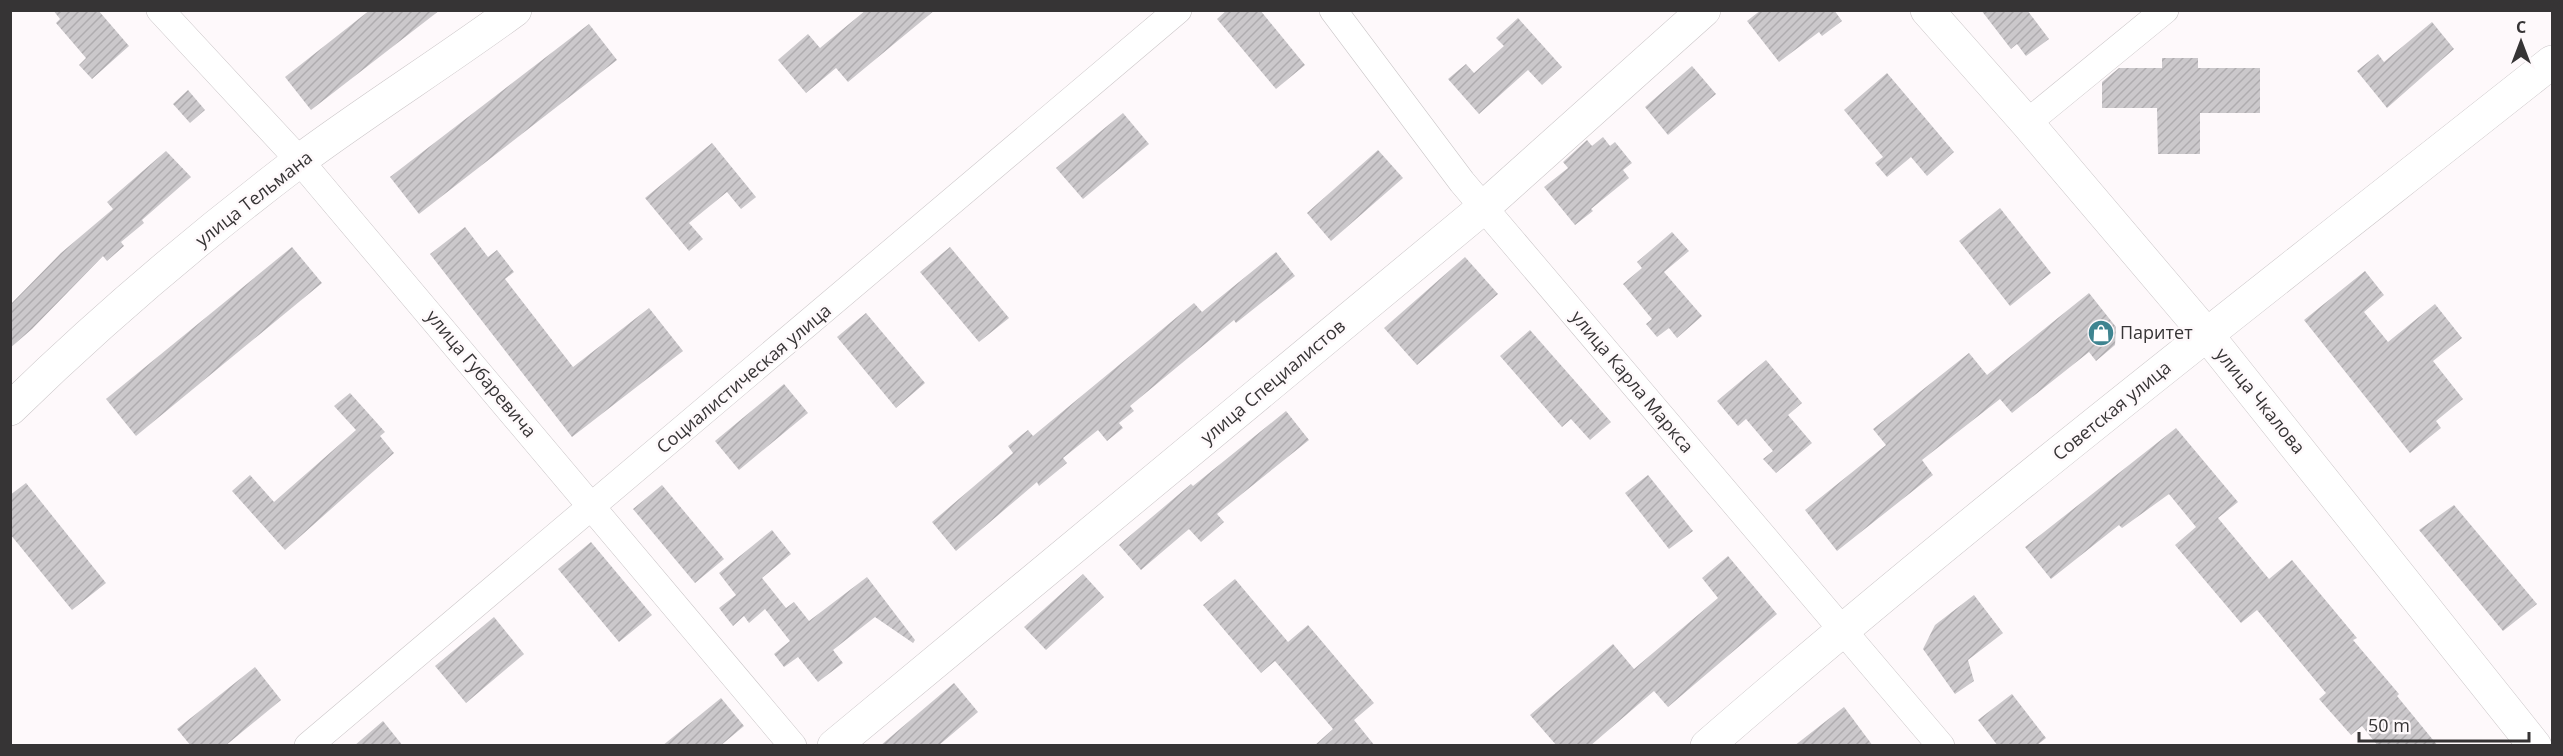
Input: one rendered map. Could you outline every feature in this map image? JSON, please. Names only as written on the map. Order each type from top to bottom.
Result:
[{"type":"street","name":"улица Губаревича","points":[[160,10],[300,161],[793,746]]},
{"type":"street","name":"Социалистическая улица","points":[[308,746],[1178,10]]},
{"type":"street","name":"улица Карла Маркса","points":[[1333,10],[1462,182],[1941,746]]},
{"type":"street","name":"улица Специалистов","points":[[834,746],[1484,207],[1704,10]]},
{"type":"street","name":"улица Чкалова","points":[[1927,10],[2027,123],[2207,335],[2535,746]]},
{"type":"street","points":[[2027,123],[2165,10]]},
{"type":"street","name":"улица Тельмана","points":[[10,409],[63,357],[200,241],[300,161],[505,13]]},
{"type":"street","name":"Советская улица","points":[[1707,746],[1842,628],[2207,335],[2553,62]]},
{"type":"building","points":[[53,10],[98,10],[129,46],[92,79],[79,65],[86,58],[56,23],[60,19]]},
{"type":"building","points":[[370,10],[440,10],[311,110],[285,77]]},
{"type":"building","points":[[866,10],[935,10],[848,82],[836,68],[806,93],[778,60],[808,34],[820,48]]},
{"type":"building","points":[[1227,10],[1260,10],[1305,65],[1276,89],[1217,19]]},
{"type":"building","points":[[1761,10],[1834,10],[1842,21],[1822,36],[1819,32],[1779,62],[1747,21]]},
{"type":"building","points":[[1981,10],[2027,10],[2049,39],[2026,56],[2017,44],[2011,49]]},
{"type":"building","points":[[1518,18],[1562,67],[1542,85],[1528,70],[1479,114],[1448,79],[1466,64],[1474,73],[1504,46],[1496,38]]},
{"type":"building","points":[[2432,22],[2454,49],[2387,108],[2357,71],[2378,54],[2384,62]]},
{"type":"building","points":[[589,24],[617,60],[419,214],[390,177]]},
{"type":"building","points":[[2162,58],[2198,58],[2198,68],[2260,68],[2260,113],[2200,113],[2200,154],[2158,154],[2157,108],[2102,108],[2102,82],[2119,68],[2162,68]]},
{"type":"building","points":[[1692,66],[1716,94],[1668,135],[1645,107]]},
{"type":"building","points":[[1887,73],[1954,152],[1927,176],[1911,157],[1887,177],[1875,163],[1883,157],[1844,110]]},
{"type":"building","points":[[188,90],[205,110],[190,123],[173,104]]},
{"type":"building","points":[[1123,113],[1149,144],[1083,199],[1056,168]]},
{"type":"building","points":[[1603,137],[1610,146],[1615,142],[1632,163],[1623,170],[1629,178],[1575,225],[1544,187],[1568,168],[1563,162],[1587,140],[1592,146]]},
{"type":"building","points":[[712,143],[756,197],[741,209],[727,192],[689,223],[703,239],[689,251],[645,198]]},
{"type":"building","points":[[1378,150],[1403,178],[1331,241],[1307,213]]},
{"type":"building","points":[[166,151],[191,177],[142,220],[144,223],[121,242],[124,246],[107,261],[103,256],[32,329],[10,348],[10,305],[61,253],[113,209],[107,202]]},
{"type":"building","points":[[2000,208],[2051,273],[2010,306],[1959,241]]},
{"type":"building","points":[[465,227],[488,257],[497,250],[514,272],[505,279],[573,367],[649,308],[683,351],[572,437],[430,254]]},
{"type":"building","points":[[1672,232],[1689,251],[1664,272],[1702,316],[1677,338],[1669,328],[1657,337],[1646,324],[1652,319],[1623,284],[1642,268],[1637,262]]},
{"type":"building","points":[[292,247],[322,283],[136,436],[106,399]]},
{"type":"building","points":[[950,247],[1009,318],[979,342],[920,272]]},
{"type":"building","points":[[1276,252],[1295,276],[1236,323],[1234,320],[1130,406],[1134,411],[1119,423],[1123,428],[1107,441],[1098,430],[1063,458],[1067,463],[1039,486],[1037,482],[956,551],[932,522],[1013,453],[1008,446],[1028,430],[1033,436],[1194,303],[1202,312]]},
{"type":"building","points":[[1465,257],[1498,294],[1417,365],[1384,328]]},
{"type":"building","points":[[2365,271],[2384,295],[2364,312],[2388,342],[2435,304],[2462,338],[2433,361],[2463,399],[2436,421],[2441,428],[2410,453],[2304,320]]},
{"type":"building","points":[[2089,293],[2116,327],[2115,345],[2096,361],[2089,352],[2012,413],[2000,399],[1922,460],[1933,475],[1837,551],[1805,510],[1886,445],[1873,429],[1969,353],[1987,375]]},
{"type":"building","points":[[866,313],[925,383],[896,408],[837,337]]},
{"type":"building","points":[[1530,330],[1611,422],[1590,440],[1571,419],[1562,427],[1500,356]]},
{"type":"building","points":[[1766,360],[1802,403],[1788,415],[1812,443],[1776,473],[1763,459],[1773,451],[1746,419],[1738,426],[1717,401]]},
{"type":"building","points":[[784,384],[808,413],[739,470],[715,441]]},
{"type":"building","points":[[350,393],[385,432],[380,436],[394,453],[285,550],[232,491],[250,475],[274,502],[356,430],[334,406]]},
{"type":"building","points":[[1286,411],[1309,440],[1217,514],[1224,522],[1201,542],[1189,529],[1141,570],[1119,545],[1191,484],[1193,486]]},
{"type":"building","points":[[2176,428],[2238,502],[2218,518],[2269,579],[2292,560],[2357,638],[2353,640],[2399,694],[2397,696],[2438,746],[2378,746],[2362,726],[2351,735],[2319,699],[2326,693],[2257,610],[2241,623],[2175,545],[2196,527],[2169,494],[2122,528],[2119,525],[2051,579],[2025,547]]},
{"type":"building","points":[[1648,475],[1693,531],[1669,549],[1625,493]]},
{"type":"building","points":[[26,483],[106,583],[72,610],[10,534],[10,495]]},
{"type":"building","points":[[662,485],[724,559],[695,583],[633,509]]},
{"type":"building","points":[[2454,505],[2537,604],[2503,631],[2419,530]]},
{"type":"building","points":[[772,530],[791,554],[762,578],[786,608],[794,602],[809,621],[867,577],[915,640],[913,643],[875,617],[833,650],[843,663],[818,682],[798,657],[784,667],[774,654],[790,641],[765,609],[749,623],[744,616],[733,626],[719,608],[736,595],[719,573]]},
{"type":"building","points":[[591,542],[652,615],[619,642],[558,569]]},
{"type":"building","points":[[1728,556],[1777,614],[1668,707],[1654,691],[1590,746],[1557,746],[1530,715],[1613,644],[1634,669],[1718,598],[1702,578]]},
{"type":"building","points":[[1083,574],[1104,597],[1046,650],[1024,627]]},
{"type":"building","points":[[1235,579],[1288,642],[1308,625],[1374,703],[1354,720],[1375,746],[1314,746],[1333,729],[1275,661],[1261,673],[1203,605]]},
{"type":"building","points":[[1974,595],[2003,633],[1968,660],[1974,681],[1955,694],[1923,649],[1935,625]]},
{"type":"building","points":[[494,617],[524,654],[466,703],[435,666]]},
{"type":"building","points":[[255,667],[281,700],[225,746],[191,746],[177,729]]},
{"type":"building","points":[[954,683],[978,712],[938,746],[880,746]]},
{"type":"building","points":[[2012,694],[2046,738],[2036,746],[1998,746],[1978,720]]},
{"type":"building","points":[[721,698],[744,726],[720,746],[662,746]]},
{"type":"building","points":[[1844,707],[1873,746],[1794,746]]},
{"type":"building","points":[[383,721],[403,746],[354,746]]},
{"type":"place","name":"Паритет","points":[[2101,333]]}]
